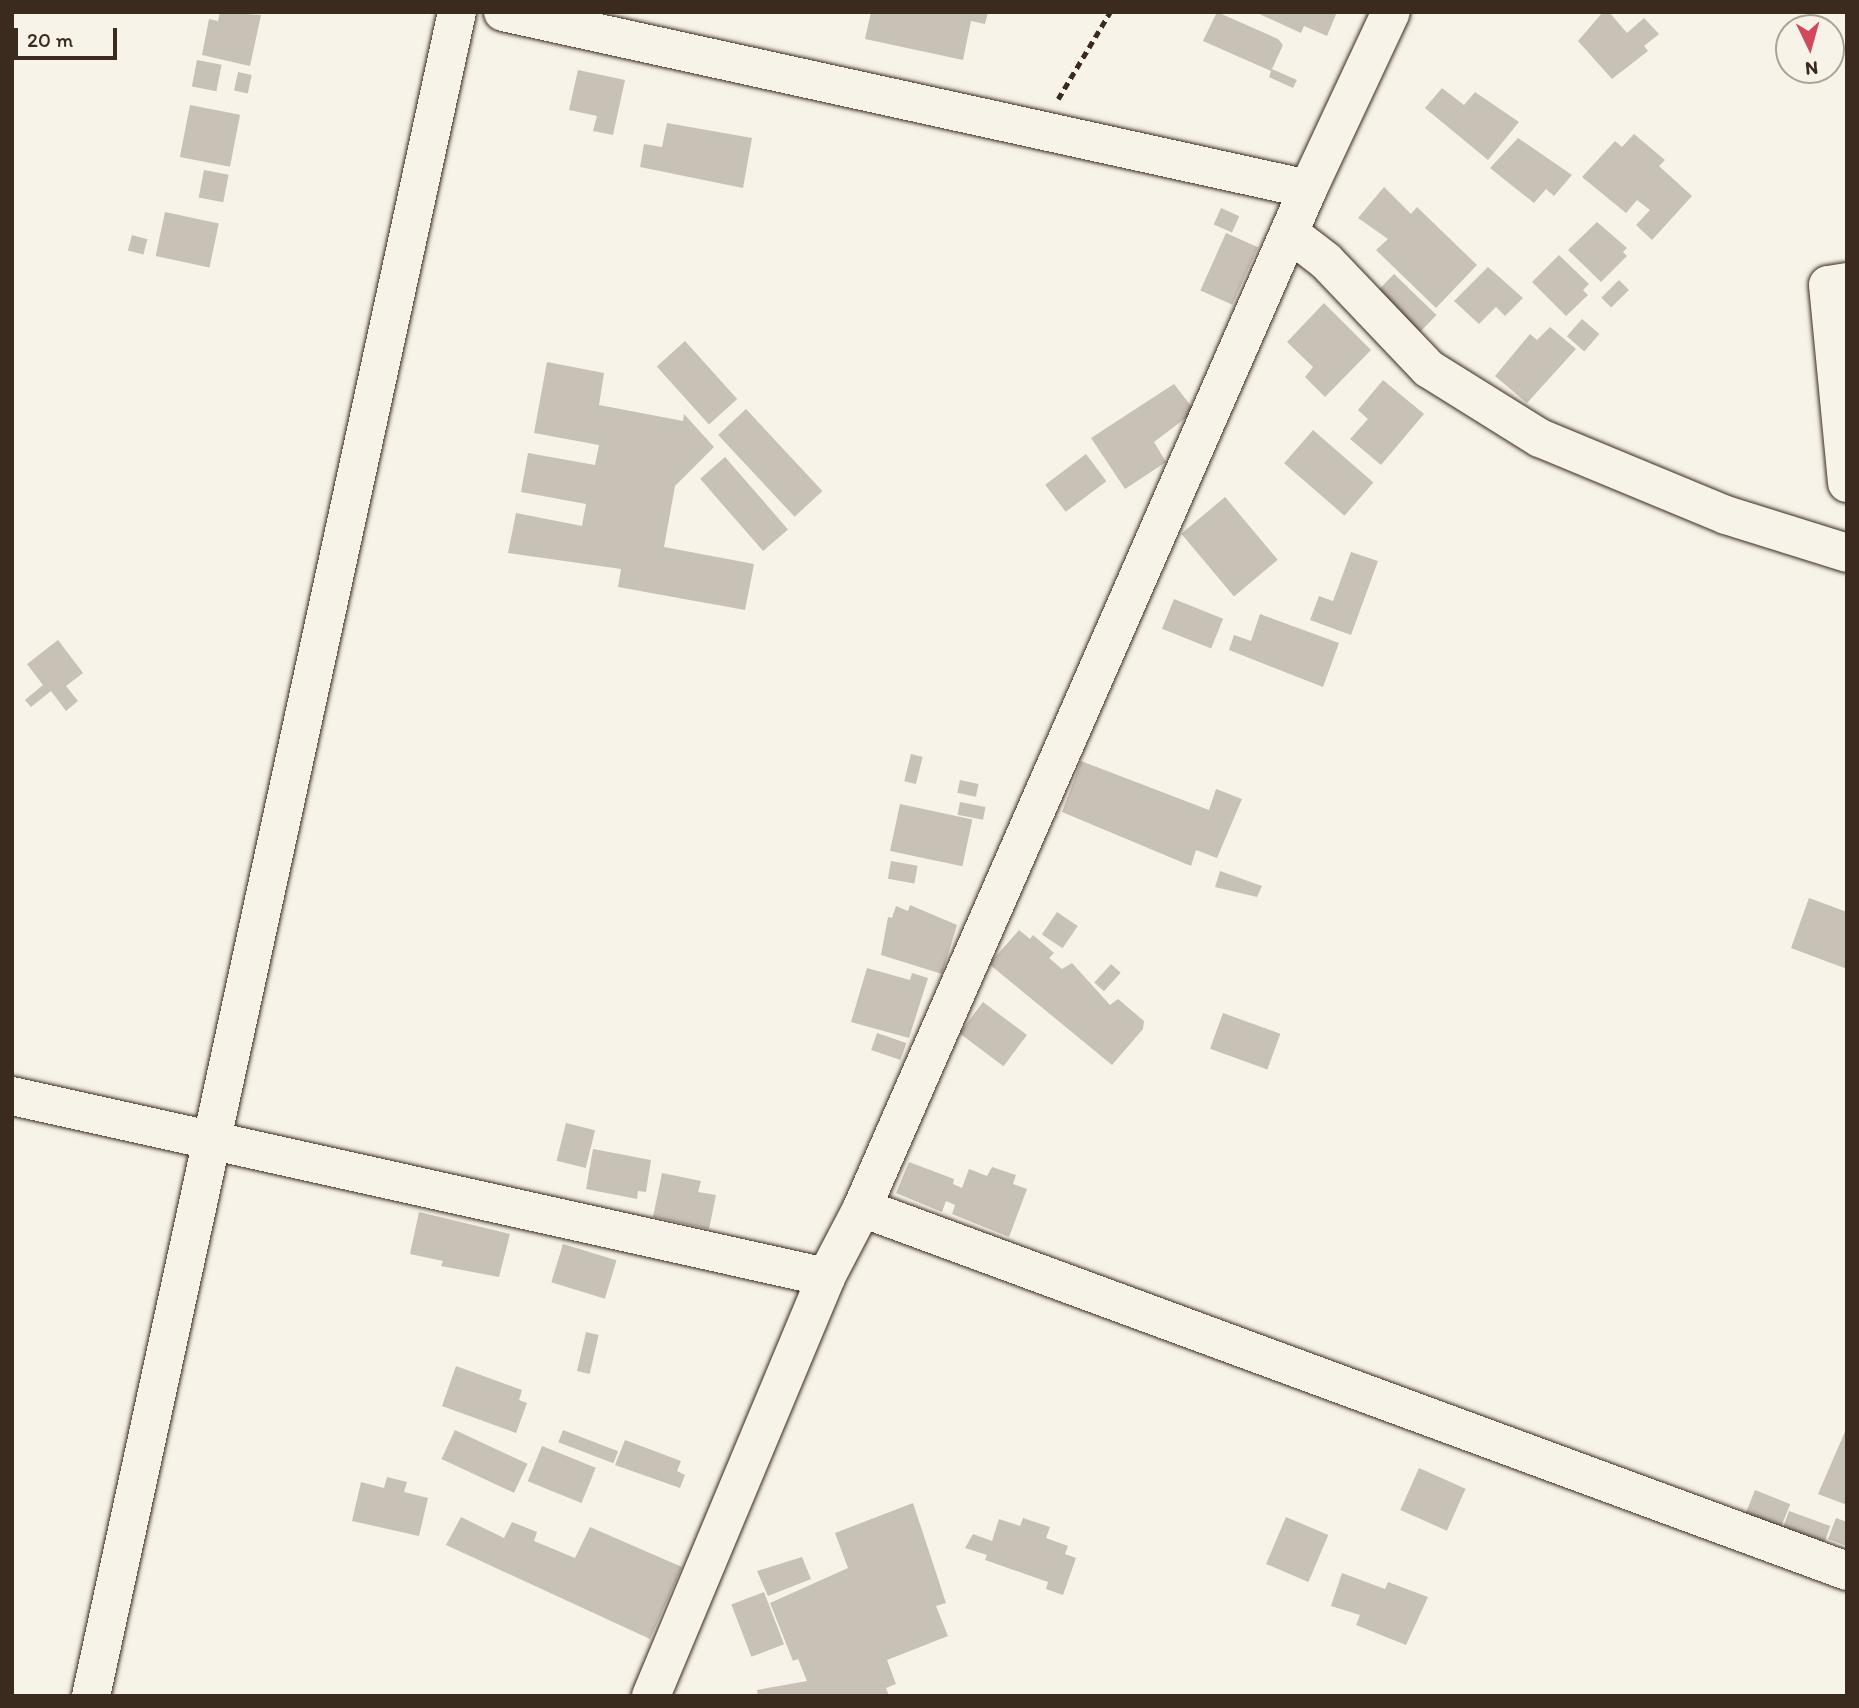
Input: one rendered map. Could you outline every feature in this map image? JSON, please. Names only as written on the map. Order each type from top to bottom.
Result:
[{"type":"street","points":[[90,1696],[457,12]]},
{"type":"street","points":[[503,12],[1308,189]]},
{"type":"street","points":[[651,1696],[826,1277],[862,1208],[1291,234],[1308,189],[1391,12]]},
{"type":"street","points":[[1291,234],[1326,261],[1429,369],[1540,438],[1726,515],[1847,553]]},
{"type":"street","points":[[1847,282],[1828,285],[1847,482]]},
{"type":"street","points":[[12,1096],[826,1277]]},
{"type":"street","points":[[862,1208],[1847,1571]]},
{"type":"path","points":[[1040,130],[1110,12]]},
{"type":"building","points":[[220,12],[261,15],[250,66],[202,55],[209,19],[218,21]]},
{"type":"building","points":[[871,12],[988,12],[985,24],[971,21],[963,60],[865,39]]},
{"type":"building","points":[[1217,12],[1278,39],[1283,45],[1272,69],[1297,80],[1293,88],[1269,77],[1271,71],[1203,41]]},
{"type":"building","points":[[1255,12],[1337,12],[1327,36],[1304,26],[1301,33]]},
{"type":"building","points":[[1603,12],[1609,12],[1627,33],[1644,18],[1659,34],[1644,46],[1648,51],[1612,79],[1578,41]]},
{"type":"building","points":[[197,60],[222,65],[216,91],[192,87]]},
{"type":"building","points":[[578,70],[625,80],[613,135],[593,131],[597,116],[569,110]]},
{"type":"building","points":[[238,72],[252,75],[248,93],[234,91]]},
{"type":"building","points":[[1442,88],[1464,105],[1475,92],[1519,122],[1488,160],[1425,108]]},
{"type":"building","points":[[190,105],[240,115],[230,167],[180,157]]},
{"type":"building","points":[[667,123],[752,138],[743,188],[640,167],[644,144],[662,147]]},
{"type":"building","points":[[1634,134],[1665,160],[1659,166],[1692,196],[1652,240],[1636,225],[1650,210],[1637,200],[1626,213],[1582,177],[1615,141],[1622,147]]},
{"type":"building","points":[[1518,138],[1572,175],[1554,196],[1546,189],[1534,203],[1490,168]]},
{"type":"building","points":[[204,170],[229,175],[223,202],[199,197]]},
{"type":"building","points":[[1384,187],[1411,214],[1417,207],[1477,265],[1436,308],[1376,250],[1388,239],[1358,218]]},
{"type":"building","points":[[1221,208],[1239,216],[1232,233],[1214,224]]},
{"type":"building","points":[[165,212],[219,223],[209,267],[156,256]]},
{"type":"building","points":[[1597,222],[1627,248],[1623,252],[1627,256],[1601,282],[1568,250]]},
{"type":"building","points":[[1226,233],[1258,247],[1232,305],[1200,291]]},
{"type":"building","points":[[132,235],[147,239],[143,255],[128,250]]},
{"type":"building","points":[[1559,255],[1589,284],[1583,290],[1588,295],[1566,316],[1532,282]]},
{"type":"building","points":[[1488,267],[1523,298],[1505,316],[1496,307],[1479,324],[1454,301]]},
{"type":"building","points":[[1394,274],[1436,315],[1412,340],[1370,299]]},
{"type":"building","points":[[1619,280],[1629,290],[1611,308],[1601,298]]},
{"type":"building","points":[[1324,303],[1371,350],[1325,397],[1305,377],[1313,367],[1287,342]]},
{"type":"building","points":[[1582,319],[1599,334],[1584,351],[1567,336]]},
{"type":"building","points":[[1550,327],[1576,349],[1527,403],[1495,376],[1530,334],[1537,340]]},
{"type":"building","points":[[685,341],[737,399],[709,424],[657,366]]},
{"type":"building","points":[[547,362],[604,373],[599,405],[683,421],[684,414],[714,447],[675,486],[664,547],[754,564],[745,610],[618,587],[621,569],[508,553],[516,513],[582,526],[586,504],[521,492],[528,453],[595,465],[599,445],[534,433]]},
{"type":"building","points":[[1383,380],[1424,414],[1381,465],[1350,439],[1368,419],[1358,410]]},
{"type":"building","points":[[1174,384],[1195,411],[1154,442],[1166,462],[1125,489],[1091,438]]},
{"type":"building","points":[[746,409],[822,491],[795,517],[718,435]]},
{"type":"building","points":[[1313,430],[1373,482],[1345,516],[1284,463]]},
{"type":"building","points":[[1086,454],[1106,481],[1066,512],[1045,485]]},
{"type":"building","points":[[725,457],[788,529],[763,551],[700,479]]},
{"type":"building","points":[[1225,497],[1278,560],[1234,596],[1181,534]]},
{"type":"building","points":[[1351,552],[1378,561],[1351,635],[1310,620],[1319,596],[1333,601]]},
{"type":"building","points":[[1174,599],[1223,619],[1211,649],[1162,629]]},
{"type":"building","points":[[1260,614],[1339,643],[1323,687],[1229,650],[1234,635],[1251,641]]},
{"type":"building","points":[[58,640],[83,673],[66,686],[78,701],[66,711],[51,691],[31,707],[25,700],[43,685],[27,664]]},
{"type":"building","points":[[911,754],[923,757],[916,784],[904,781]]},
{"type":"building","points":[[1081,761],[1209,810],[1216,789],[1242,799],[1217,858],[1196,850],[1191,866],[1062,812]]},
{"type":"building","points":[[960,780],[979,784],[976,797],[957,793]]},
{"type":"building","points":[[960,802],[986,807],[983,820],[958,815]]},
{"type":"building","points":[[900,804],[972,819],[962,866],[890,851]]},
{"type":"building","points":[[891,861],[918,866],[914,883],[888,879]]},
{"type":"building","points":[[1220,871],[1262,886],[1257,897],[1215,887]]},
{"type":"building","points":[[1809,898],[1847,912],[1847,969],[1791,948]]},
{"type":"building","points":[[910,905],[957,925],[942,974],[881,955],[888,917],[892,918],[896,906],[908,911]]},
{"type":"building","points":[[1057,912],[1078,926],[1063,948],[1042,934]]},
{"type":"building","points":[[1019,930],[1030,939],[1033,935],[1054,953],[1049,958],[1062,969],[1072,963],[1110,1005],[1118,999],[1144,1021],[1143,1029],[1112,1065],[989,964]]},
{"type":"building","points":[[1111,964],[1121,973],[1104,991],[1094,983]]},
{"type":"building","points":[[867,968],[910,980],[912,973],[928,978],[909,1038],[851,1022]]},
{"type":"building","points":[[983,1002],[1027,1035],[1003,1066],[960,1033]]},
{"type":"building","points":[[1223,1013],[1280,1034],[1267,1070],[1210,1049]]},
{"type":"building","points":[[877,1033],[906,1043],[900,1060],[871,1050]]},
{"type":"building","points":[[566,1123],[595,1130],[586,1168],[557,1161]]},
{"type":"building","points":[[593,1149],[651,1160],[646,1192],[638,1191],[637,1199],[586,1189]]},
{"type":"building","points":[[909,1162],[954,1179],[953,1184],[962,1188],[969,1169],[987,1176],[992,1167],[1016,1175],[1013,1184],[1027,1189],[1009,1237],[952,1214],[955,1205],[946,1201],[942,1212],[896,1193]]},
{"type":"building","points":[[662,1173],[701,1181],[698,1192],[716,1195],[709,1229],[653,1217]]},
{"type":"building","points":[[419,1212],[510,1234],[499,1277],[441,1266],[443,1261],[410,1254]]},
{"type":"building","points":[[563,1244],[617,1260],[605,1299],[551,1282]]},
{"type":"building","points":[[586,1332],[599,1335],[590,1374],[577,1371]]},
{"type":"building","points":[[456,1366],[522,1390],[519,1400],[527,1403],[516,1433],[442,1406]]},
{"type":"building","points":[[1847,1427],[1847,1505],[1818,1494]]},
{"type":"building","points":[[455,1430],[528,1464],[514,1493],[441,1459]]},
{"type":"building","points":[[563,1430],[618,1451],[613,1463],[558,1442]]},
{"type":"building","points":[[625,1440],[681,1461],[677,1471],[685,1475],[680,1488],[615,1465]]},
{"type":"building","points":[[542,1446],[596,1468],[582,1503],[528,1481]]},
{"type":"building","points":[[1419,1468],[1466,1489],[1447,1531],[1400,1510]]},
{"type":"building","points":[[387,1477],[407,1482],[404,1492],[428,1498],[419,1536],[352,1521],[361,1482],[384,1488]]},
{"type":"building","points":[[1755,1490],[1790,1504],[1778,1534],[1743,1520]]},
{"type":"building","points":[[913,1503],[946,1603],[936,1606],[948,1636],[887,1660],[896,1684],[886,1688],[889,1696],[758,1696],[757,1690],[807,1681],[798,1659],[793,1661],[770,1603],[848,1568],[835,1533]]},
{"type":"building","points":[[1789,1511],[1830,1526],[1822,1550],[1780,1534]]},
{"type":"building","points":[[461,1517],[504,1538],[512,1522],[537,1532],[534,1541],[575,1558],[590,1527],[682,1567],[650,1639],[446,1545]]},
{"type":"building","points":[[1286,1517],[1328,1535],[1308,1582],[1266,1564]]},
{"type":"building","points":[[1023,1518],[1050,1527],[1046,1538],[1068,1546],[1065,1554],[1076,1558],[1063,1595],[1046,1589],[1048,1582],[985,1560],[987,1555],[965,1548],[973,1534],[992,1541],[999,1519],[1020,1526]]},
{"type":"building","points":[[1836,1518],[1847,1522],[1847,1546],[1828,1539]]},
{"type":"building","points":[[802,1557],[811,1579],[768,1596],[757,1571]]},
{"type":"building","points":[[1342,1573],[1385,1589],[1388,1582],[1428,1597],[1406,1645],[1356,1625],[1360,1615],[1331,1606]]},
{"type":"building","points":[[764,1592],[784,1644],[751,1657],[731,1605]]}]
